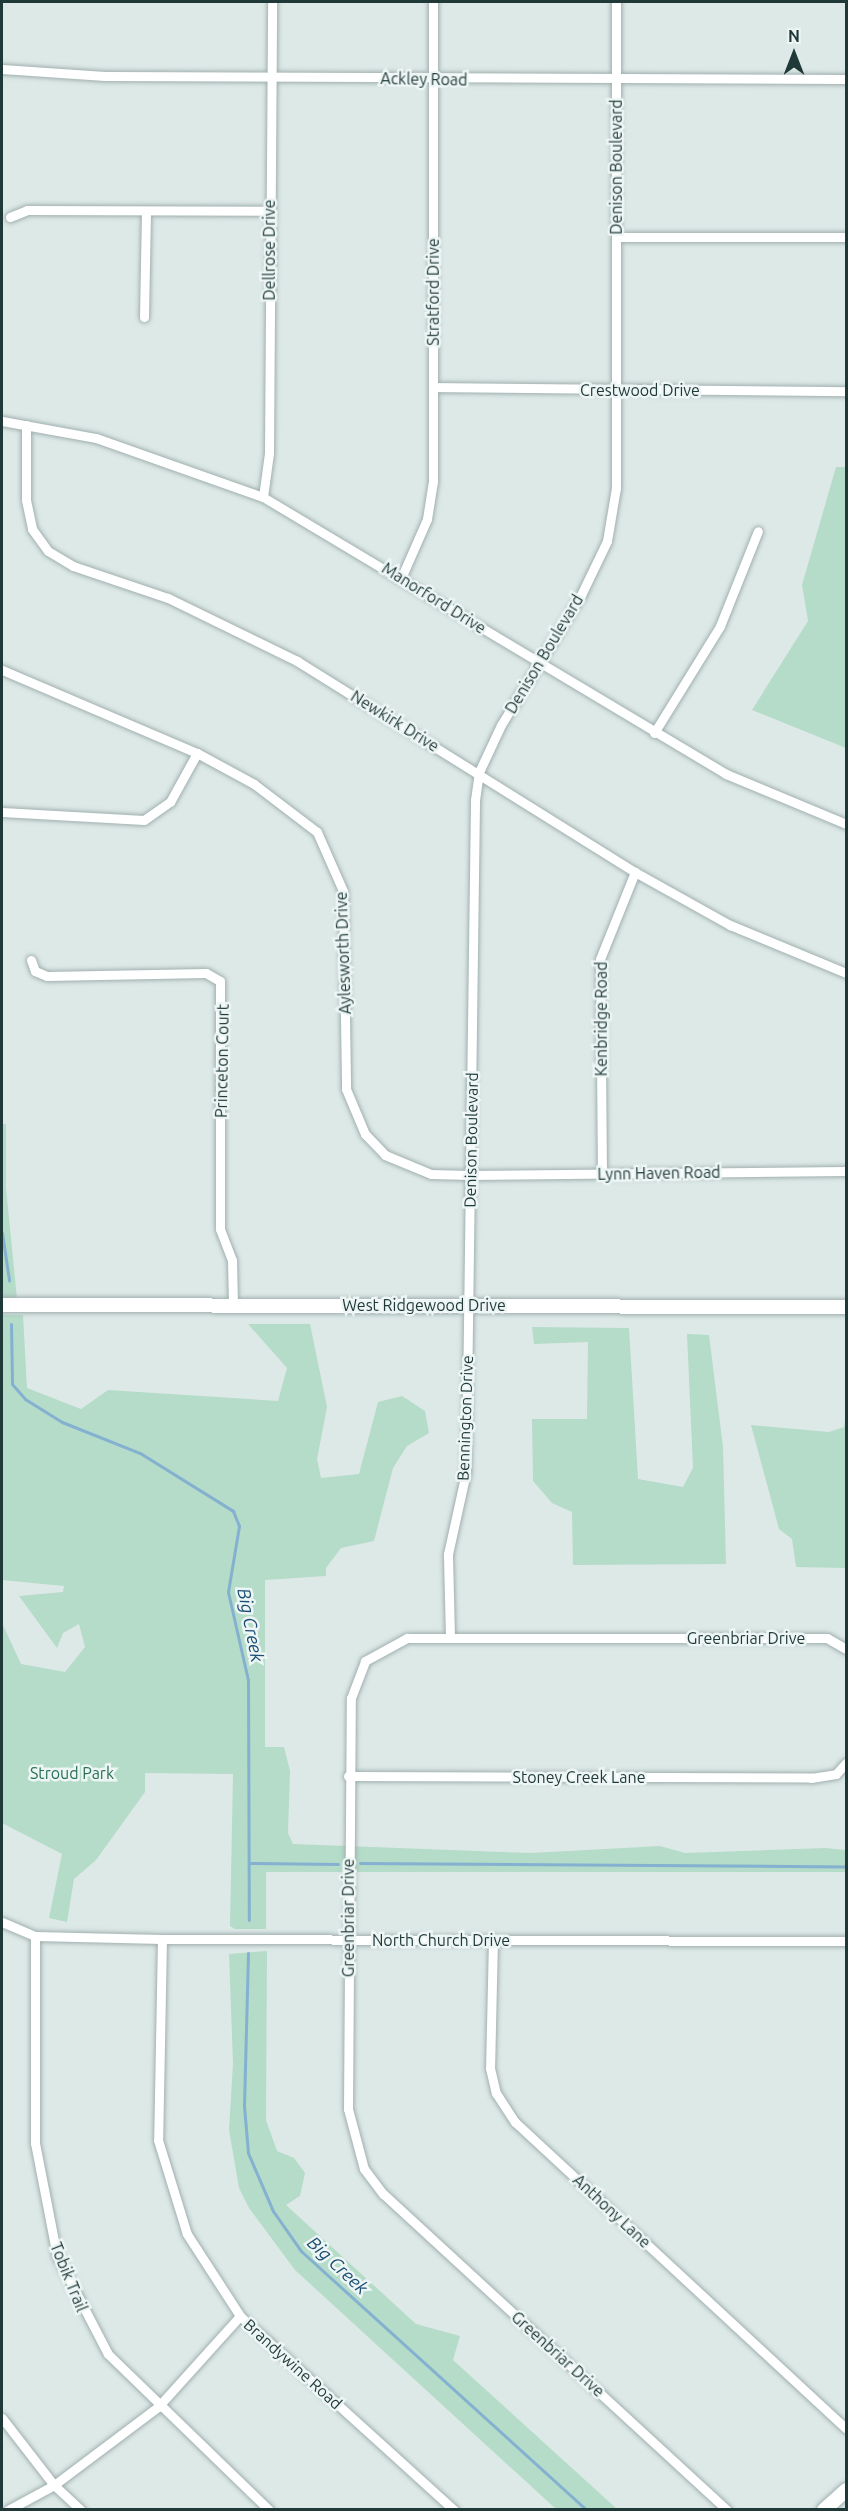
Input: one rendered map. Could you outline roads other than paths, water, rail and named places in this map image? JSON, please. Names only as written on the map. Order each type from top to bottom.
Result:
[{"type":"main road","name":"West Ridgewood Drive","points":[[2,1305],[846,1307]]},
{"type":"main road","points":[[824,2510],[846,2490]]},
{"type":"street","name":"Dellrose Drive","points":[[263,497],[269,453],[272,2]]},
{"type":"street","name":"Stratford Drive","points":[[402,576],[427,519],[433,482],[433,2]]},
{"type":"street","name":"Denison Boulevard","points":[[469,1305],[479,772],[537,664],[581,595],[606,541],[616,488],[616,2]]},
{"type":"street","name":"Ackley Road","points":[[2,69],[105,76],[272,76],[433,80],[846,80]]},
{"type":"street","points":[[10,217],[27,210],[269,212]]},
{"type":"street","points":[[144,317],[146,212]]},
{"type":"street","points":[[616,237],[846,237]]},
{"type":"street","name":"Crestwood Drive","points":[[433,387],[616,391],[846,391]]},
{"type":"street","name":"Manorford Drive","points":[[2,422],[96,438],[263,497],[402,576],[537,664],[726,774],[846,824]]},
{"type":"street","name":"Newkirk Drive","points":[[26,425],[26,500],[32,529],[48,551],[73,566],[225,623],[479,772],[635,872],[730,925],[846,973]]},
{"type":"street","points":[[654,733],[720,626],[758,531]]},
{"type":"street","name":"Aylesworth Drive","points":[[2,670],[197,753],[298,814],[331,856],[345,913],[346,1089],[365,1134],[406,1166],[431,1174],[471,1175]]},
{"type":"street","points":[[2,812],[144,820],[170,802],[197,753]]},
{"type":"street","name":"Kenbridge Road","points":[[602,1174],[600,959],[635,872]]},
{"type":"street","name":"Princeton Court","points":[[31,960],[35,971],[47,976],[206,973],[220,981],[220,1226],[233,1262],[233,1305]]},
{"type":"street","name":"Lynn Haven Road","points":[[471,1175],[846,1171]]},
{"type":"street","name":"Bennington Drive","points":[[450,1638],[448,1554],[466,1472],[469,1305]]},
{"type":"street","name":"Greenbriar Drive","points":[[727,2510],[382,2194],[364,2169],[348,2109],[348,1776],[351,1698],[365,1661],[407,1638],[827,1638],[846,1649]]},
{"type":"street","name":"Stoney Creek Lane","points":[[348,1776],[811,1778],[836,1774],[846,1763]]},
{"type":"street","name":"North Church Drive","points":[[2,1922],[35,1936],[162,1939],[846,1941]]},
{"type":"street","name":"Tobik Trail","points":[[35,1936],[35,2143],[57,2256],[108,2354],[158,2407],[269,2510]]},
{"type":"street","name":"Brandywine Road","points":[[162,1939],[159,2140],[187,2234],[240,2316],[454,2510]]},
{"type":"street","name":"Anthony Lane","points":[[493,1940],[490,2068],[496,2093],[515,2122],[846,2429]]},
{"type":"street","points":[[8,2510],[54,2485],[158,2407],[240,2316]]},
{"type":"street","points":[[2,2418],[54,2485],[81,2510]]},
{"type":"waterway","name":"Big Creek","points":[[2,1233],[9,1280]]},
{"type":"waterway","name":"Big Creek","points":[[11,1324],[12,1384],[25,1399],[62,1422],[140,1453],[233,1511],[239,1526],[228,1592],[248,1680],[249,1920]]},
{"type":"waterway","points":[[249,1863],[338,1864]]},
{"type":"waterway","points":[[360,1863],[846,1866]]},
{"type":"waterway","name":"Big Creek","points":[[248,1953],[244,2106],[248,2153],[273,2211],[301,2251],[587,2510]]},
{"type":"park label","name":"Stroud Park","points":[[72,1773]]}]
